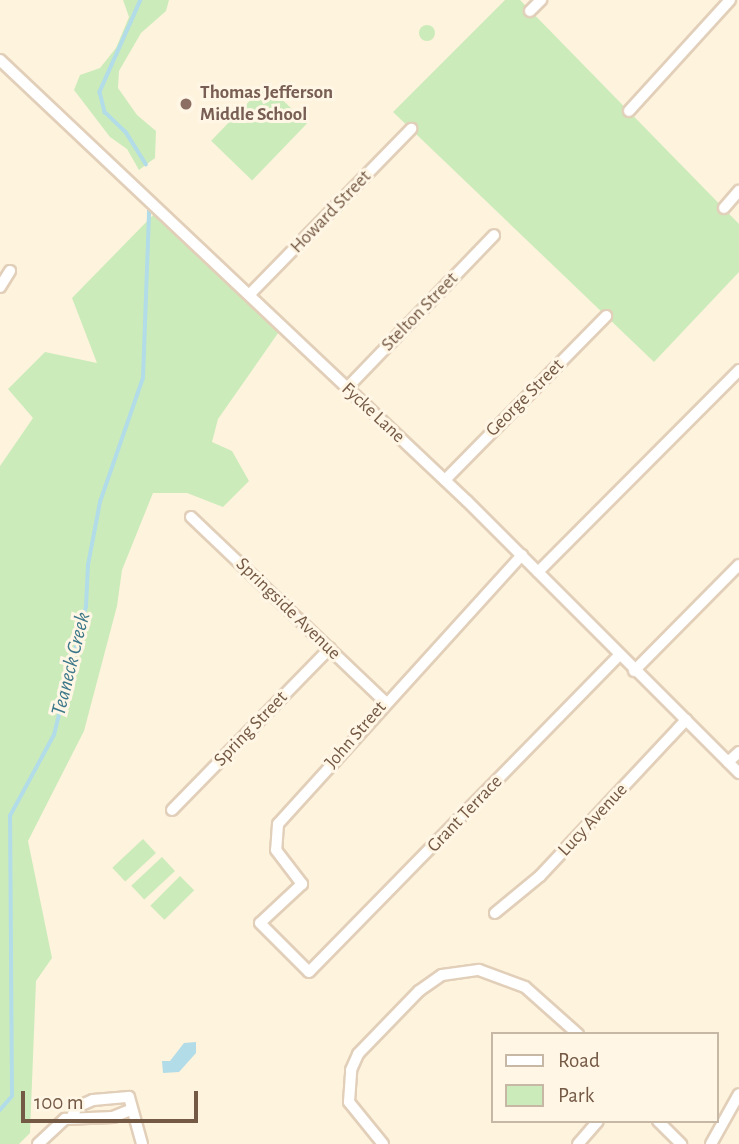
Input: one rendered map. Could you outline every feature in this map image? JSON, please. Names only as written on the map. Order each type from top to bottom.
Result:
[{"type":"street","points":[[530,11],[541,0]]},
{"type":"street","points":[[629,111],[730,0]]},
{"type":"street","name":"Fycke Lane","points":[[0,60],[445,480],[739,773]]},
{"type":"street","name":"Howard Street","points":[[250,294],[411,129]]},
{"type":"street","points":[[724,208],[739,191]]},
{"type":"street","name":"Stelton Street","points":[[347,388],[494,235]]},
{"type":"street","points":[[0,287],[10,271]]},
{"type":"street","name":"George Street","points":[[445,480],[606,316]]},
{"type":"street","points":[[538,572],[739,370]]},
{"type":"street","name":"Springside Avenue","points":[[191,517],[385,702]]},
{"type":"street","name":"John Street","points":[[260,923],[302,884],[275,850],[278,824],[385,702],[522,555]]},
{"type":"street","points":[[634,671],[739,565]]},
{"type":"street","name":"Spring Street","points":[[172,810],[330,648]]},
{"type":"street","name":"Grant Terrace","points":[[260,923],[309,972],[619,656]]},
{"type":"street","name":"Lucy Avenue","points":[[495,913],[540,876],[686,720]]},
{"type":"street","points":[[728,762],[739,752]]},
{"type":"street","points":[[383,1144],[349,1102],[351,1070],[358,1054],[419,991],[442,975],[479,970],[525,987],[576,1032]]},
{"type":"street","points":[[711,1144],[739,1094]]},
{"type":"street","points":[[38,1144],[71,1118],[77,1107],[93,1100],[129,1097],[130,1110],[142,1144]]},
{"type":"street","points":[[71,1118],[97,1119],[130,1110]]},
{"type":"street","points":[[578,1144],[596,1123]]},
{"type":"street","points":[[660,1123],[681,1144]]},
{"type":"green space","points":[[123,0],[169,0],[166,11],[141,33],[119,71],[118,88],[137,115],[156,131],[155,158],[139,170],[127,149],[110,137],[74,90],[80,75],[100,68],[116,48],[129,17]]},
{"type":"green space","points":[[505,0],[520,0],[739,224],[739,272],[654,362],[393,112]]},
{"type":"green space","points":[[424,25],[430,25],[435,33],[433,39],[424,41],[419,36],[419,30]]},
{"type":"green space","points":[[266,84],[307,124],[252,180],[211,141]]},
{"type":"green space","points":[[159,209],[283,326],[218,419],[212,442],[232,451],[249,481],[223,507],[187,493],[153,493],[122,570],[117,606],[84,731],[28,841],[52,958],[36,981],[30,1133],[19,1144],[0,1144],[0,466],[33,418],[8,389],[45,352],[97,363],[72,298]]},
{"type":"green space","points":[[143,839],[156,853],[125,882],[112,868]]},
{"type":"green space","points":[[162,857],[175,871],[144,900],[131,886]]},
{"type":"green space","points":[[180,876],[194,890],[164,920],[150,906]]},
{"type":"water","points":[[196,1042],[196,1053],[179,1072],[163,1073],[162,1061],[170,1061],[184,1043]]},
{"type":"waterway","name":"Teaneck Creek","points":[[141,0],[100,92],[105,112],[126,132],[146,164]]},
{"type":"waterway","name":"Teaneck Creek","points":[[0,1110],[12,1096],[10,816],[54,735],[86,607],[88,565],[100,502],[143,378],[149,211]]},
{"type":"place","name":"Thomas Jefferson Middle School","points":[[186,104]]}]
